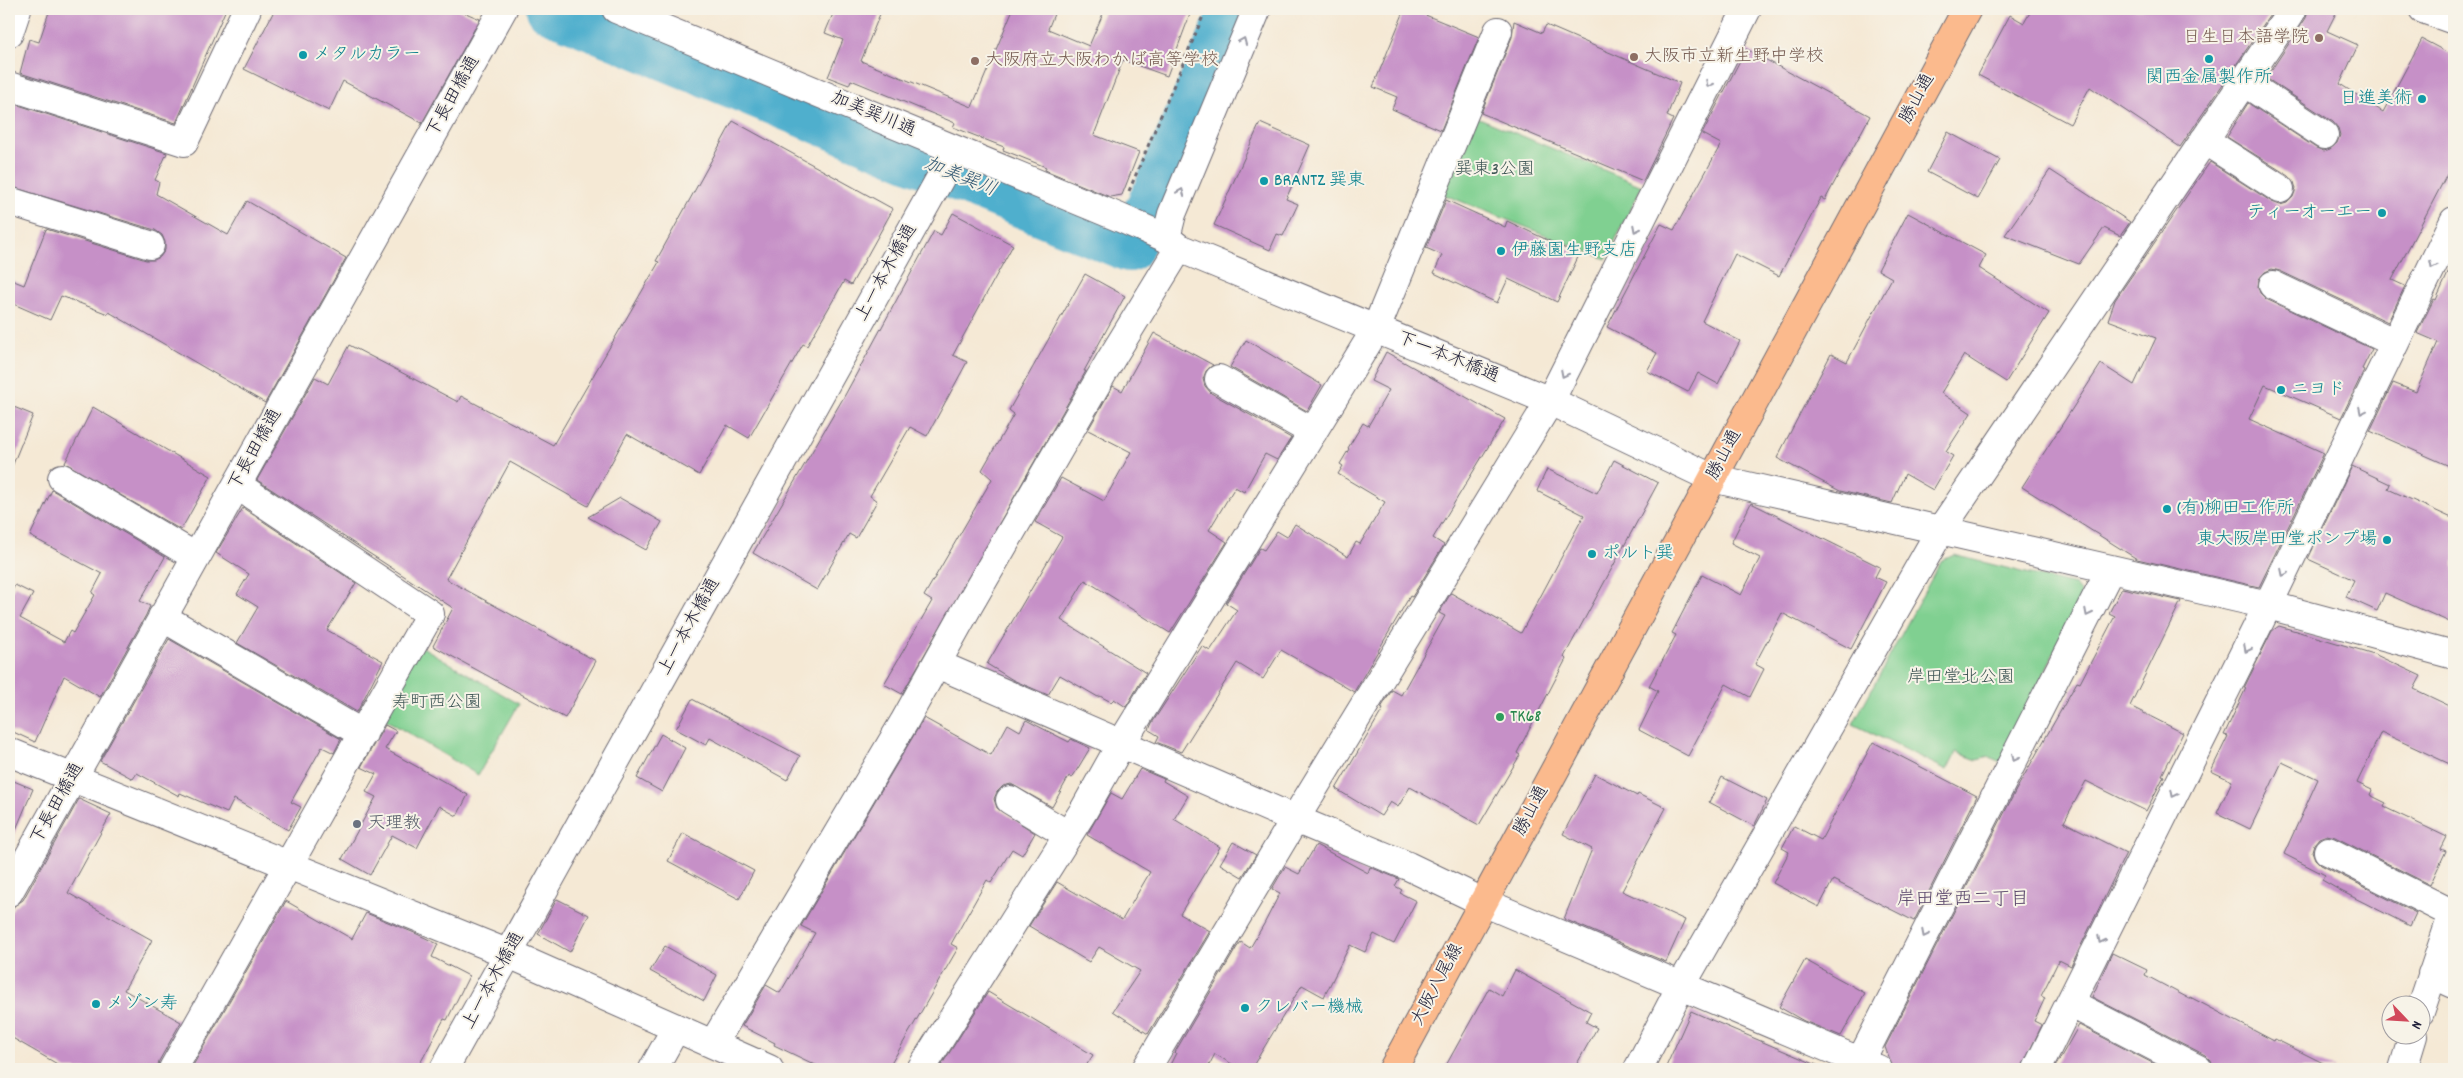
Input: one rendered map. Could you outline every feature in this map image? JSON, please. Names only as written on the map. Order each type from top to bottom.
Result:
[{"type":"main road","name":"勝山通","points":[[1483,902],[1967,9]]},
{"type":"main road","name":"大阪八尾線","points":[[1392,1069],[1483,902]]},
{"type":"street","points":[[9,33],[17,9]]},
{"type":"street","points":[[9,86],[184,142],[247,9]]},
{"type":"street","name":"下長田橋通","points":[[9,892],[503,9]]},
{"type":"street","name":"加美巽川通","points":[[616,9],[952,155],[1124,220]]},
{"type":"street","points":[[713,1044],[937,664],[968,605],[1112,359],[1167,240],[1172,214],[1256,9]]},
{"type":"street","points":[[1146,1069],[1295,819],[1550,401],[1747,9]]},
{"type":"street","points":[[1638,1069],[1681,986],[1940,531],[2293,9]]},
{"type":"street","points":[[2423,9],[2454,20]]},
{"type":"street","points":[[921,1069],[1068,835],[1121,744],[1376,329],[1498,32]]},
{"type":"street","points":[[2244,82],[2324,135]]},
{"type":"street","points":[[2204,140],[2280,189]]},
{"type":"street","name":"上一本木橋通","points":[[444,1069],[952,155]]},
{"type":"street","points":[[9,201],[150,245]]},
{"type":"street","name":"下一本木橋通","points":[[1124,220],[1376,329],[1550,401],[1712,478],[2268,605],[2454,656]]},
{"type":"street","points":[[2037,1069],[2268,605],[2454,221]]},
{"type":"street","points":[[2274,285],[2395,343]]},
{"type":"street","points":[[1219,378],[1313,432]]},
{"type":"street","points":[[62,478],[196,557]]},
{"type":"street","points":[[173,1069],[430,614],[237,485]]},
{"type":"street","points":[[937,664],[1408,866],[1483,902],[1869,1065],[2110,570]]},
{"type":"street","points":[[162,617],[363,734]]},
{"type":"street","points":[[9,752],[509,954],[768,1069]]},
{"type":"street","points":[[1010,800],[1068,835]]},
{"type":"street","points":[[2328,851],[2453,912],[2443,979],[2430,998]]},
{"type":"street","points":[[2070,1003],[2198,1069]]},
{"type":"street","points":[[653,1069],[676,1028]]},
{"type":"street","points":[[2403,1069],[2410,1046]]},
{"type":"path","points":[[1124,220],[1206,9]]},
{"type":"green space","name":"巽東3公園","points":[[1472,115],[1642,186],[1606,259],[1440,193]]},
{"type":"green space","name":"岸田堂北公園","points":[[1954,555],[2075,585],[2082,595],[2001,762],[1989,757],[1977,760],[1956,752],[1947,770],[1853,724],[1941,561]]},
{"type":"green space","name":"寿町西公園","points":[[419,645],[519,704],[478,775],[378,715]]},
{"type":"building","points":[[50,9],[226,9],[176,123],[20,73],[29,39],[39,42]]},
{"type":"building","points":[[275,9],[456,9],[480,19],[422,123],[343,81],[329,111],[244,69]]},
{"type":"building","points":[[835,9],[882,9],[861,61],[972,107],[1013,9],[1056,9],[1048,29],[1089,46],[1105,9],[1192,9],[1167,76],[1123,60],[1094,135],[1139,152],[1122,195],[1110,197],[1045,170],[1046,167],[1003,150],[1004,147],[953,127],[955,123],[851,80],[849,85],[828,77],[843,40],[825,33]]},
{"type":"building","points":[[1405,9],[1411,9],[1479,37],[1441,130],[1392,109],[1397,97],[1373,87]]},
{"type":"building","points":[[2032,9],[2274,9],[2180,147],[2090,87],[2070,124],[1978,75],[2010,15],[2024,23]]},
{"type":"building","points":[[2308,9],[2338,9],[2327,31],[2358,45],[2340,84],[2383,112],[2422,39],[2454,56],[2454,161],[2392,280],[2405,286],[2388,322],[2280,271],[2272,269],[2265,272],[2259,279],[2258,287],[2260,293],[2266,299],[2372,349],[2341,418],[2265,385],[2249,419],[2324,453],[2259,587],[2137,559],[2022,487],[2101,364],[2134,385],[2156,338],[2108,320],[2115,300],[2210,162],[2272,202],[2280,205],[2287,203],[2293,197],[2296,189],[2294,182],[2289,176],[2227,137],[2248,103],[2316,148],[2324,151],[2337,143],[2340,135],[2338,128],[2333,122],[2266,78],[2306,18]]},
{"type":"building","points":[[1514,21],[1542,33],[1546,25],[1680,83],[1667,116],[1673,119],[1643,181],[1481,113],[1512,37]]},
{"type":"building","points":[[1746,49],[1870,116],[1825,200],[1821,198],[1779,276],[1735,254],[1702,321],[1740,341],[1718,384],[1698,373],[1688,392],[1647,371],[1657,353],[1607,327],[1661,224],[1674,230],[1721,144],[1702,134]]},
{"type":"building","points":[[9,102],[167,153],[155,180],[159,182],[156,194],[228,235],[247,201],[346,258],[265,403],[109,312],[108,314],[61,296],[50,320],[9,302],[9,279],[24,285],[46,229],[146,260],[154,260],[160,257],[165,250],[165,242],[162,235],[155,230],[9,186]]},
{"type":"building","points":[[733,121],[893,209],[851,285],[844,281],[807,346],[803,344],[749,438],[727,425],[699,475],[627,434],[588,506],[510,462],[446,579],[596,661],[565,718],[433,646],[453,608],[257,480],[315,377],[328,384],[349,345],[458,402],[461,396],[553,445],[659,262],[656,261]]},
{"type":"building","name":"BRANTZ 巽東","points":[[1260,123],[1310,145],[1286,199],[1298,204],[1283,236],[1277,234],[1270,250],[1214,225]]},
{"type":"building","points":[[1948,132],[2000,160],[1978,199],[1927,172]]},
{"type":"building","points":[[2050,170],[2130,222],[2120,236],[2104,228],[2079,264],[2005,235]]},
{"type":"building","name":"伊藤園生野支店","points":[[1446,200],[1505,227],[1507,221],[1579,255],[1557,302],[1508,279],[1497,303],[1434,273],[1442,255],[1426,248]]},
{"type":"building","points":[[953,213],[1013,245],[953,355],[967,362],[927,436],[910,427],[870,496],[877,501],[856,538],[849,534],[817,590],[753,553],[845,395],[934,231],[941,235]]},
{"type":"building","points":[[1908,213],[1986,255],[1979,268],[2049,313],[2006,382],[1964,355],[1941,393],[1971,413],[1946,452],[1953,456],[1933,490],[1905,474],[1892,503],[1840,491],[1777,458],[1831,354],[1847,362],[1892,278],[1878,270]]},
{"type":"building","points":[[2454,260],[2454,468],[2370,431],[2393,383],[2416,392],[2438,342],[2417,333],[2434,299],[2436,300]]},
{"type":"building","points":[[1085,274],[1125,296],[1084,371],[1086,371],[902,694],[884,684],[932,601],[924,596],[992,479],[982,470],[1014,414],[1009,410]]},
{"type":"building","points":[[1154,333],[1213,365],[1206,371],[1203,379],[1205,386],[1211,393],[1291,438],[1277,460],[1265,454],[1244,492],[1235,487],[1209,530],[1227,542],[1170,633],[1085,580],[1061,620],[1146,673],[1126,707],[1114,699],[1111,702],[1100,696],[1098,697],[1060,675],[1048,695],[1013,680],[987,664],[1062,537],[1035,522],[1061,478],[1104,501],[1131,452],[1088,430],[1113,386],[1122,391]]},
{"type":"building","points":[[1246,340],[1322,385],[1307,411],[1230,367]]},
{"type":"building","points":[[1386,352],[1505,419],[1433,538],[1444,545],[1412,597],[1410,596],[1354,692],[1281,650],[1263,679],[1237,663],[1181,752],[1156,742],[1159,736],[1149,730],[1152,723],[1202,646],[1210,651],[1237,610],[1226,603],[1260,548],[1264,550],[1277,531],[1287,537],[1295,524],[1348,557],[1356,542],[1360,544],[1385,502],[1338,474],[1343,466],[1340,464],[1363,423],[1368,426],[1389,390],[1371,381]]},
{"type":"building","points":[[9,405],[33,415],[9,474]]},
{"type":"building","points":[[93,407],[211,476],[181,530],[65,463]]},
{"type":"building","points":[[1614,460],[1658,483],[1564,657],[1566,659],[1517,753],[1520,755],[1479,825],[1410,787],[1398,807],[1390,802],[1381,816],[1336,789],[1383,709],[1381,708],[1392,690],[1401,695],[1445,616],[1439,613],[1451,593],[1521,633],[1584,515],[1537,491],[1547,469],[1597,493]]},
{"type":"building","name":"東大阪岸田堂ポンプ場","points":[[2352,466],[2390,484],[2388,489],[2454,519],[2454,624],[2385,593],[2377,611],[2346,597],[2354,580],[2308,559]]},
{"type":"building","points":[[52,490],[165,557],[140,601],[150,606],[146,615],[100,697],[64,676],[35,742],[9,730],[9,596],[15,585],[33,594],[20,618],[64,642],[70,631],[73,633],[95,595],[92,593],[102,574],[30,536]]},
{"type":"building","points":[[620,498],[662,522],[646,550],[588,517]]},
{"type":"building","points":[[1751,503],[1880,567],[1875,577],[1886,582],[1851,649],[1782,613],[1755,664],[1764,669],[1750,697],[1726,684],[1688,756],[1639,730],[1658,691],[1649,686],[1676,635],[1672,633],[1702,575],[1741,595],[1760,558],[1731,543]]},
{"type":"building","points":[[243,508],[356,583],[327,630],[383,661],[357,712],[237,643],[258,607],[237,594],[249,574],[216,553]]},
{"type":"building","points":[[2122,588],[2181,601],[2130,706],[2183,733],[2162,775],[2164,776],[2146,811],[2086,781],[2064,822],[2126,853],[2071,966],[2059,960],[2041,996],[2045,998],[2034,1021],[2042,1025],[2021,1069],[1893,1069],[1885,1047],[2016,790],[2077,682],[2080,683],[2115,616],[2109,613]]},
{"type":"building","points":[[2279,626],[2374,654],[2421,676],[2414,689],[2454,708],[2454,766],[2381,732],[2357,783],[2372,790],[2370,795],[2386,803],[2384,807],[2447,837],[2441,849],[2446,851],[2430,885],[2335,837],[2327,835],[2319,838],[2314,844],[2312,851],[2315,859],[2321,865],[2416,913],[2410,926],[2341,891],[2322,880],[2325,875],[2284,854],[2318,779],[2282,762],[2250,829],[2217,813],[2232,781],[2211,771],[2228,736],[2224,735],[2246,688],[2244,688],[2272,631]]},
{"type":"building","points":[[169,639],[341,739],[334,753],[322,747],[291,802],[301,807],[288,830],[234,799],[227,813],[180,793],[179,796],[137,773],[133,779],[100,761]]},
{"type":"building","points":[[692,699],[800,756],[787,780],[710,738],[706,745],[676,729]]},
{"type":"building","points":[[924,718],[991,755],[1008,724],[1020,731],[1026,720],[1069,742],[1071,739],[1090,748],[1072,778],[1069,776],[1052,807],[1011,784],[1003,786],[997,792],[994,799],[997,808],[1035,833],[1022,855],[1012,849],[991,883],[987,880],[951,944],[958,948],[888,1069],[824,1069],[774,1045],[775,1043],[742,1026],[766,985],[780,993],[815,933],[801,926]]},
{"type":"building","points":[[385,725],[396,731],[385,749],[468,795],[457,816],[439,806],[417,848],[392,835],[370,875],[342,859],[376,797],[366,792],[376,774],[361,767]]},
{"type":"building","points":[[661,734],[685,748],[662,792],[637,778]]},
{"type":"building","points":[[1873,742],[1977,796],[1914,921],[1833,880],[1819,907],[1773,883],[1789,852],[1782,848],[1794,826],[1821,840]]},
{"type":"building","points":[[1140,769],[1164,779],[1163,781],[1188,796],[1174,819],[1220,847],[1180,914],[1210,931],[1148,1034],[1113,1011],[1140,971],[1099,947],[1089,962],[1029,926],[1057,882],[1122,920],[1150,872],[1087,835],[1111,793],[1122,799]]},
{"type":"building","points":[[1595,774],[1637,796],[1638,794],[1666,808],[1622,891],[1685,920],[1666,962],[1564,919],[1592,849],[1563,834]]},
{"type":"building","points":[[1722,777],[1767,800],[1754,826],[1709,802]]},
{"type":"building","points":[[9,779],[33,789],[9,846]]},
{"type":"building","points":[[79,799],[111,814],[68,893],[152,940],[124,990],[181,1022],[159,1061],[157,1069],[66,1069],[9,1036],[9,916],[14,906],[23,900]]},
{"type":"building","points":[[683,833],[754,871],[739,899],[668,861]]},
{"type":"building","points":[[1233,842],[1256,855],[1242,877],[1220,864]]},
{"type":"building","points":[[1316,845],[1368,873],[1370,867],[1399,879],[1395,886],[1402,890],[1400,893],[1416,901],[1394,944],[1374,934],[1365,952],[1350,945],[1324,997],[1302,985],[1251,1069],[1240,1069],[1215,1054],[1207,1069],[1168,1069],[1175,1052],[1237,947],[1241,942],[1250,948],[1264,924],[1280,893],[1272,889],[1283,870],[1285,867],[1299,874]]},
{"type":"building","points":[[557,899],[589,915],[570,952],[538,934]]},
{"type":"building","points":[[286,901],[352,939],[366,913],[438,944],[432,957],[469,976],[447,1020],[444,1019],[417,1069],[191,1069]]},
{"type":"building","points":[[665,946],[717,975],[704,1001],[650,971]]},
{"type":"building","points":[[2112,953],[2147,970],[2145,975],[2190,999],[2190,997],[2274,1041],[2275,1039],[2335,1069],[2213,1069],[2211,1061],[2205,1055],[2092,997]]},
{"type":"building","points":[[1805,960],[1865,993],[1841,1036],[1804,1021],[1779,1007]]},
{"type":"building","points":[[1515,970],[1591,1012],[1586,1022],[1597,1028],[1574,1069],[1444,1069],[1489,988],[1502,996]]},
{"type":"building","points":[[988,992],[1093,1055],[1084,1069],[939,1069]]},
{"type":"building","points":[[1691,1011],[1707,1018],[1826,1069],[1665,1069]]},
{"type":"building","points":[[2079,1025],[2164,1069],[2054,1069]]},
{"type":"waterway","name":"加美巽川","points":[[550,9],[1129,248],[1156,194],[1234,9]]},
{"type":"place","name":"日生日本語学院","points":[[2319,38]]},
{"type":"place","name":"メタルカラー","points":[[303,55]]},
{"type":"place","name":"大阪市立新生野中学校","points":[[1634,57]]},
{"type":"place","name":"関西金属製作所","points":[[2209,59]]},
{"type":"place","name":"大阪府立大阪わかば高等学校","points":[[975,61]]},
{"type":"place","name":"日進美術","points":[[2422,99]]},
{"type":"place","name":"BRANTZ 巽東","points":[[1264,181]]},
{"type":"place","name":"ティーオーエー","points":[[2382,213]]},
{"type":"place","name":"伊藤園生野支店","points":[[1501,251]]},
{"type":"place","name":"ニヨド","points":[[2281,390]]},
{"type":"place","name":"(有)柳田工作所","points":[[2167,509]]},
{"type":"place","name":"東大阪岸田堂ポンプ場","points":[[2387,540]]},
{"type":"place","name":"ポルト巽","points":[[1592,554]]},
{"type":"place","name":"TK68","points":[[1500,717]]},
{"type":"place","name":"天理教","points":[[357,824]]},
{"type":"place","name":"メゾン寿","points":[[96,1004]]},
{"type":"place","name":"クレバー機械","points":[[1245,1008]]},
{"type":"district","name":"岸田堂西二丁目","points":[[1963,900]]}]
